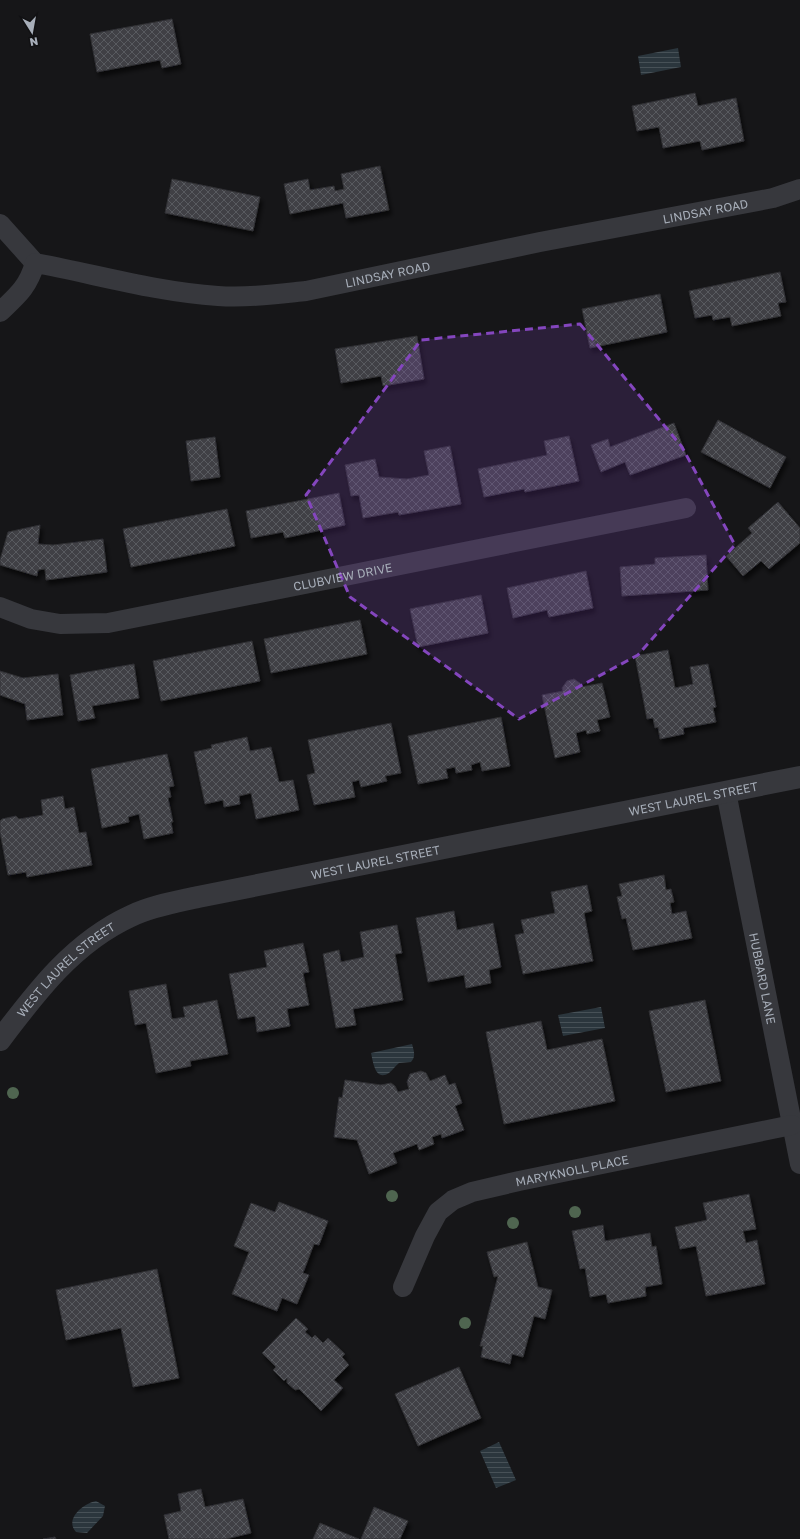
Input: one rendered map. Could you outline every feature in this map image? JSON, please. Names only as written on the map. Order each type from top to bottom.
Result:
[{"type":"street","name":"LINDSAY ROAD","points":[[34,262],[163,289],[218,296],[267,296],[306,291],[540,242],[773,198],[800,189]]},
{"type":"street","points":[[0,224],[34,262],[32,274],[22,291],[0,312]]},
{"type":"street","name":"CLUBVIEW DRIVE","points":[[0,607],[31,619],[60,624],[108,623],[686,508]]},
{"type":"street","name":"WEST LAUREL STREET","points":[[0,1040],[48,978],[78,949],[106,929],[132,915],[198,897],[800,777]]},
{"type":"street","name":"HUBBARD LANE","points":[[726,792],[800,1164]]},
{"type":"street","name":"MARYKNOLL PLACE","points":[[403,1287],[425,1236],[438,1212],[453,1200],[472,1192],[518,1181],[792,1125]]},
{"type":"highlighted area","points":[[580,324],[682,447],[735,545],[638,655],[519,719],[350,597],[306,495],[421,340]]},
{"type":"shaded area","points":[[678,48],[681,67],[641,75],[638,56]]},
{"type":"shaded area","points":[[601,1007],[605,1028],[563,1036],[558,1015]]},
{"type":"shaded area","points":[[412,1044],[414,1056],[411,1062],[399,1063],[389,1073],[384,1075],[378,1073],[371,1053]]},
{"type":"shaded area","points":[[499,1442],[516,1480],[496,1488],[480,1451]]},
{"type":"shaded area","points":[[96,1501],[105,1506],[103,1516],[87,1533],[76,1532],[72,1522],[77,1512],[91,1502]]},
{"type":"building","points":[[172,19],[181,64],[162,68],[160,60],[97,72],[90,34]]},
{"type":"building","points":[[695,93],[698,106],[736,98],[744,141],[702,150],[700,141],[663,148],[659,127],[637,131],[632,106]]},
{"type":"building","points":[[380,166],[389,210],[346,218],[343,203],[290,214],[284,184],[308,179],[310,190],[334,186],[335,191],[344,189],[341,174]]},
{"type":"building","points":[[172,179],[260,197],[253,231],[165,213]]},
{"type":"building","points":[[780,272],[786,302],[778,303],[781,316],[732,326],[730,317],[713,320],[712,315],[695,318],[689,291]]},
{"type":"building","points":[[660,294],[667,332],[590,348],[582,309]]},
{"type":"building","points":[[417,336],[424,379],[383,386],[381,376],[341,383],[335,349]]},
{"type":"building","points":[[718,420],[786,457],[770,488],[701,452]]},
{"type":"building","points":[[674,423],[686,455],[630,475],[625,462],[601,472],[591,445],[608,439],[610,447]]},
{"type":"building","points":[[569,436],[579,481],[525,492],[524,489],[484,497],[478,469],[547,455],[544,441]]},
{"type":"building","points":[[215,437],[220,477],[191,481],[186,441]]},
{"type":"building","points":[[450,446],[461,504],[399,515],[398,512],[363,518],[359,495],[351,496],[345,465],[375,459],[379,477],[407,479],[429,475],[424,451]]},
{"type":"building","points":[[339,493],[345,525],[285,538],[283,532],[251,538],[246,511]]},
{"type":"building","points":[[778,502],[800,528],[800,543],[769,569],[761,561],[743,576],[726,556],[752,533],[748,528]]},
{"type":"building","points":[[227,509],[235,546],[131,567],[123,529]]},
{"type":"building","points":[[40,525],[38,544],[53,545],[103,539],[107,572],[46,580],[45,569],[38,570],[37,576],[0,565],[8,532]]},
{"type":"building","points":[[706,555],[708,590],[622,596],[620,567],[655,564],[655,558]]},
{"type":"building","points":[[586,571],[593,608],[549,617],[547,610],[513,618],[507,588]]},
{"type":"building","points":[[481,595],[488,633],[418,647],[410,609]]},
{"type":"building","points":[[360,620],[367,654],[271,673],[264,639]]},
{"type":"building","points":[[252,641],[260,681],[161,701],[153,661]]},
{"type":"building","points":[[668,650],[675,688],[693,684],[690,667],[708,664],[716,707],[713,708],[716,722],[683,728],[684,734],[660,739],[658,727],[655,728],[653,718],[647,719],[635,656]]},
{"type":"building","points":[[134,664],[139,698],[92,706],[95,718],[78,721],[70,675]]},
{"type":"building","points":[[0,671],[23,678],[58,674],[63,715],[27,720],[25,704],[0,695]]},
{"type":"building","points":[[574,679],[581,684],[581,687],[602,683],[610,717],[597,720],[600,731],[587,734],[586,730],[576,733],[580,752],[555,758],[542,695],[563,691],[562,688],[567,681]]},
{"type":"building","points":[[501,717],[510,766],[482,771],[480,762],[471,765],[472,770],[456,773],[455,767],[446,769],[448,778],[418,784],[408,736]]},
{"type":"building","points":[[391,723],[401,773],[385,776],[387,781],[361,787],[359,780],[352,782],[355,797],[314,805],[307,775],[315,773],[308,740]]},
{"type":"building","points":[[247,737],[250,751],[271,747],[279,782],[293,780],[299,810],[256,819],[251,793],[239,796],[240,804],[224,807],[223,800],[205,804],[194,752],[212,748],[211,745]]},
{"type":"building","points":[[167,754],[174,786],[169,787],[171,797],[168,798],[173,822],[171,822],[173,833],[144,839],[139,814],[128,817],[129,822],[102,828],[91,769]]},
{"type":"building","points":[[63,796],[65,809],[74,807],[79,833],[86,832],[92,865],[27,877],[26,872],[8,875],[0,832],[0,821],[2,819],[16,816],[19,819],[43,815],[41,800]]},
{"type":"building","points":[[664,875],[666,890],[671,889],[674,902],[670,903],[672,914],[686,911],[692,938],[633,950],[626,918],[622,919],[617,897],[622,896],[619,884]]},
{"type":"building","points":[[587,885],[592,911],[584,913],[593,961],[523,974],[515,935],[524,933],[521,920],[555,913],[551,892]]},
{"type":"building","points":[[454,911],[457,930],[493,923],[501,967],[489,970],[491,983],[466,988],[464,975],[428,982],[416,918]]},
{"type":"building","points":[[397,925],[402,953],[395,954],[403,1000],[353,1009],[356,1025],[336,1028],[323,954],[339,950],[341,962],[364,957],[360,932]]},
{"type":"building","points":[[303,943],[309,972],[303,973],[309,1005],[287,1009],[290,1026],[257,1032],[255,1016],[238,1019],[229,974],[267,967],[264,951]]},
{"type":"building","points":[[166,984],[172,1019],[185,1017],[183,1007],[217,1000],[228,1054],[190,1061],[191,1066],[156,1073],[146,1023],[135,1025],[129,991]]},
{"type":"building","points":[[705,1000],[721,1081],[666,1092],[649,1011]]},
{"type":"building","points":[[541,1021],[547,1050],[602,1039],[615,1101],[504,1124],[486,1032]]},
{"type":"building","points":[[421,1071],[426,1073],[430,1081],[445,1075],[449,1085],[455,1083],[462,1103],[455,1106],[464,1130],[442,1138],[441,1134],[432,1137],[434,1144],[419,1150],[417,1144],[393,1153],[397,1163],[369,1174],[357,1140],[334,1137],[339,1097],[342,1098],[345,1080],[381,1085],[391,1083],[395,1086],[398,1092],[409,1089],[407,1082],[410,1074]]},
{"type":"building","points":[[749,1194],[756,1229],[743,1231],[746,1243],[757,1240],[765,1284],[706,1296],[696,1246],[680,1249],[675,1227],[707,1220],[703,1203]]},
{"type":"building","points":[[279,1202],[328,1221],[319,1245],[314,1244],[303,1273],[309,1275],[297,1304],[282,1298],[277,1311],[232,1294],[249,1252],[234,1246],[251,1203],[275,1212]]},
{"type":"building","points":[[603,1225],[605,1241],[650,1233],[652,1247],[656,1246],[662,1284],[645,1287],[646,1296],[608,1303],[606,1294],[590,1297],[585,1268],[580,1269],[572,1231]]},
{"type":"building","points":[[527,1242],[538,1287],[552,1290],[545,1319],[534,1316],[523,1357],[512,1354],[510,1364],[481,1357],[483,1346],[480,1346],[498,1276],[494,1277],[487,1252]]},
{"type":"building","points":[[157,1269],[179,1378],[133,1387],[121,1328],[66,1340],[56,1290]]},
{"type":"building","points":[[296,1318],[308,1329],[305,1332],[312,1338],[315,1335],[323,1343],[328,1338],[345,1354],[342,1357],[349,1365],[334,1380],[343,1388],[321,1411],[299,1389],[295,1390],[287,1383],[287,1378],[284,1381],[273,1370],[276,1367],[262,1353]]},
{"type":"building","points":[[459,1367],[481,1418],[418,1446],[395,1394]]},
{"type":"building","points":[[201,1489],[205,1507],[243,1499],[251,1533],[226,1539],[169,1539],[164,1515],[181,1511],[178,1494]]},
{"type":"building","points":[[374,1507],[408,1521],[400,1539],[361,1539]]},
{"type":"building","points":[[320,1523],[359,1539],[313,1539]]},
{"type":"building","points":[[55,1537],[56,1539],[43,1539]]}]
